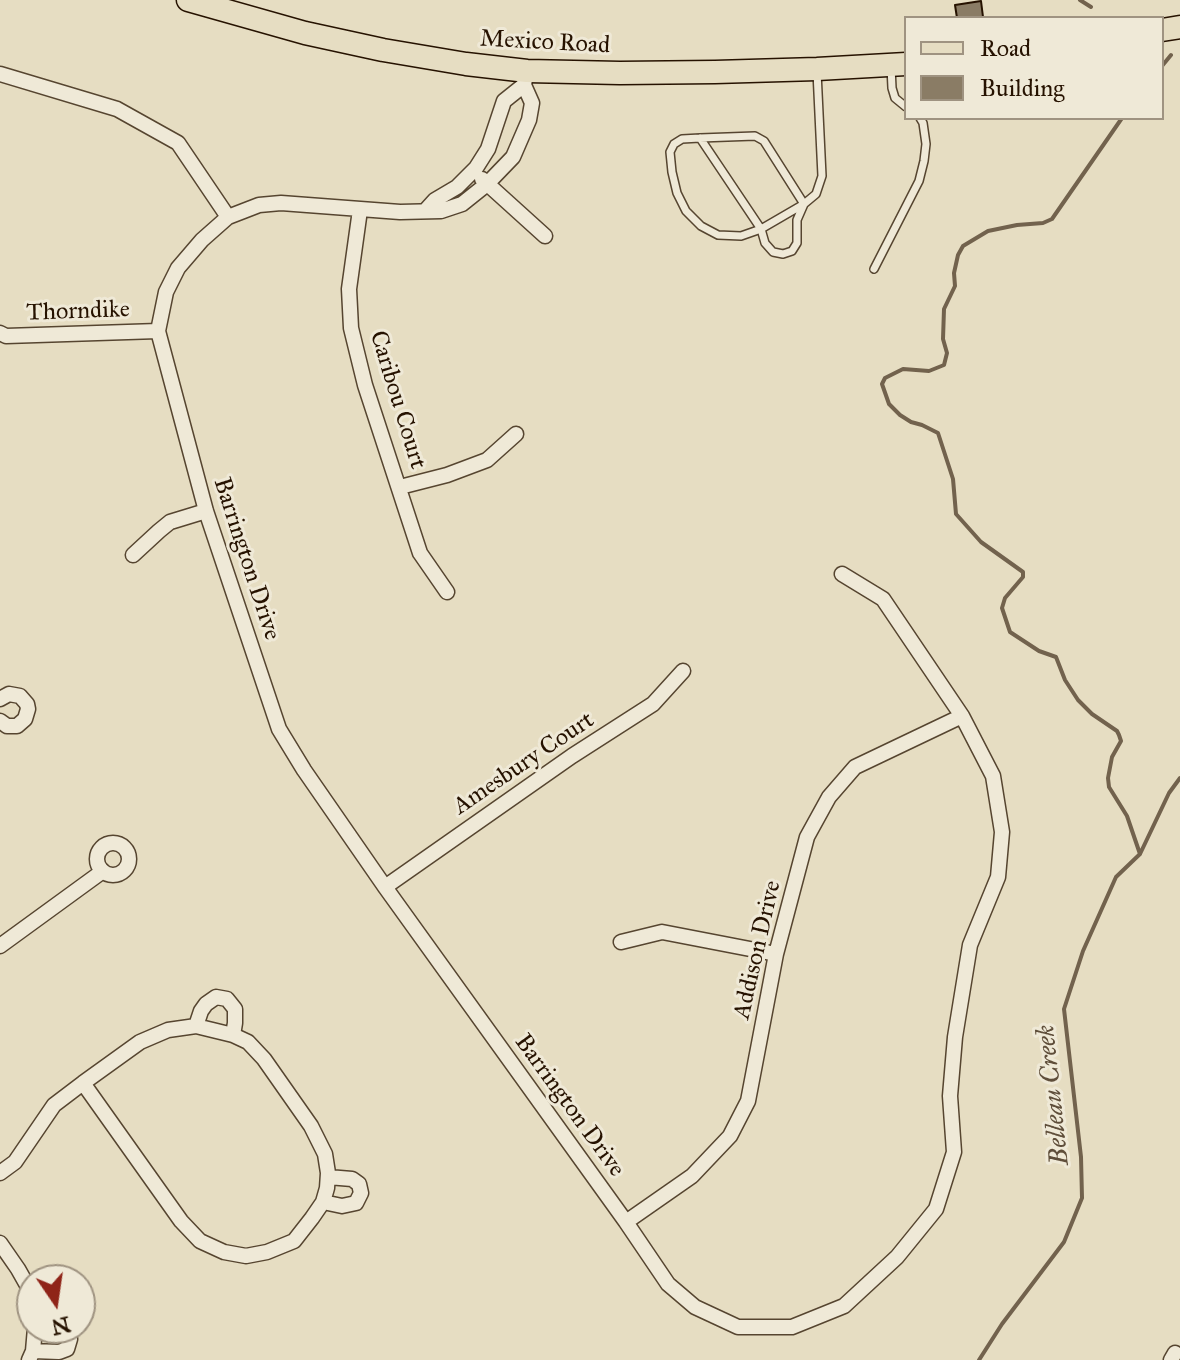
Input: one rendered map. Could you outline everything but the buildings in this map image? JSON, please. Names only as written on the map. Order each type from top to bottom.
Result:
[{"type":"main road","name":"Mexico Road","points":[[188,0],[305,33],[526,78],[898,65]]},
{"type":"street","points":[[0,74],[117,109],[178,143],[228,217]]},
{"type":"street","points":[[425,211],[435,200],[457,187],[473,170],[488,149],[504,101],[526,78]]},
{"type":"street","name":"Barrington Drive","points":[[526,78],[532,103],[529,120],[513,157],[462,204],[441,211],[400,212],[281,203],[259,205],[228,217],[202,240],[178,268],[166,292],[158,331],[206,511],[279,729],[385,887],[668,1284],[695,1307],[738,1327],[792,1327],[844,1306],[897,1257],[936,1209],[954,1152],[950,1096],[955,1037],[970,945],[998,877],[1002,832],[993,776],[962,716],[883,599],[842,574]]},
{"type":"street","points":[[473,170],[545,236]]},
{"type":"street","name":"Caribou Court","points":[[360,210],[349,289],[351,328],[365,385],[420,553],[447,592]]},
{"type":"street","name":"Thorndike","points":[[0,333],[6,336],[158,331]]},
{"type":"street","points":[[400,487],[447,475],[487,460],[516,434]]},
{"type":"street","points":[[133,555],[170,522],[206,511]]},
{"type":"street","name":"Amesbury Court","points":[[385,887],[572,756],[653,704],[683,671]]},
{"type":"street","points":[[0,699],[14,694],[24,699],[28,709],[22,723],[12,727],[1,725]]},
{"type":"street","name":"Addison Drive","points":[[626,1222],[692,1176],[730,1136],[748,1101],[776,954],[807,837],[829,797],[855,767],[962,716]]},
{"type":"street","points":[[0,946],[103,871]]},
{"type":"street","points":[[621,942],[662,932],[776,954]]},
{"type":"street","points":[[196,1026],[206,1004],[216,997],[227,999],[235,1009],[233,1035]]},
{"type":"street","points":[[0,1173],[15,1162],[54,1105],[83,1083],[140,1042],[168,1030],[196,1026],[248,1042],[264,1059],[311,1126],[325,1154],[328,1177],[323,1202],[294,1241],[267,1252],[246,1256],[224,1252],[200,1241],[181,1221],[83,1083]]},
{"type":"street","points":[[323,1202],[342,1206],[356,1203],[361,1193],[359,1184],[352,1179],[328,1177]]},
{"type":"street","points":[[0,1243],[16,1266]]},
{"type":"street","points":[[31,1355],[59,1352],[67,1349],[68,1344]]},
{"type":"lane","points":[[898,65],[892,88],[895,98],[904,105]]},
{"type":"lane","points":[[804,204],[764,141],[755,136],[682,139],[674,144],[670,152],[677,193],[686,211],[701,226],[718,235],[741,236],[761,229],[804,204],[816,194],[822,176],[817,69]]},
{"type":"lane","points":[[874,269],[919,181],[926,144],[921,120]]},
{"type":"lane","points":[[700,138],[773,252],[783,254],[792,251],[797,243],[797,220],[804,204]]},
{"type":"waterway","points":[[1080,0],[1091,7]]},
{"type":"waterway","points":[[1164,64],[1171,55]]},
{"type":"waterway","points":[[1121,120],[1052,219],[988,231],[963,246],[954,273],[955,286],[944,309],[943,339],[947,353],[944,365],[929,371],[903,369],[885,378],[882,384],[889,404],[900,415],[938,433],[953,479],[956,514],[981,542],[1023,572],[1023,577],[1005,598],[1002,608],[1010,632],[1039,651],[1056,657],[1065,680],[1078,700],[1117,731],[1121,741],[1112,757],[1109,787],[1127,816],[1140,854]]},
{"type":"waterway","name":"Belleau Creek","points":[[979,1360],[1064,1242],[1082,1198],[1081,1157],[1064,1009],[1083,951],[1116,877],[1140,854],[1169,793],[1180,778]]}]
